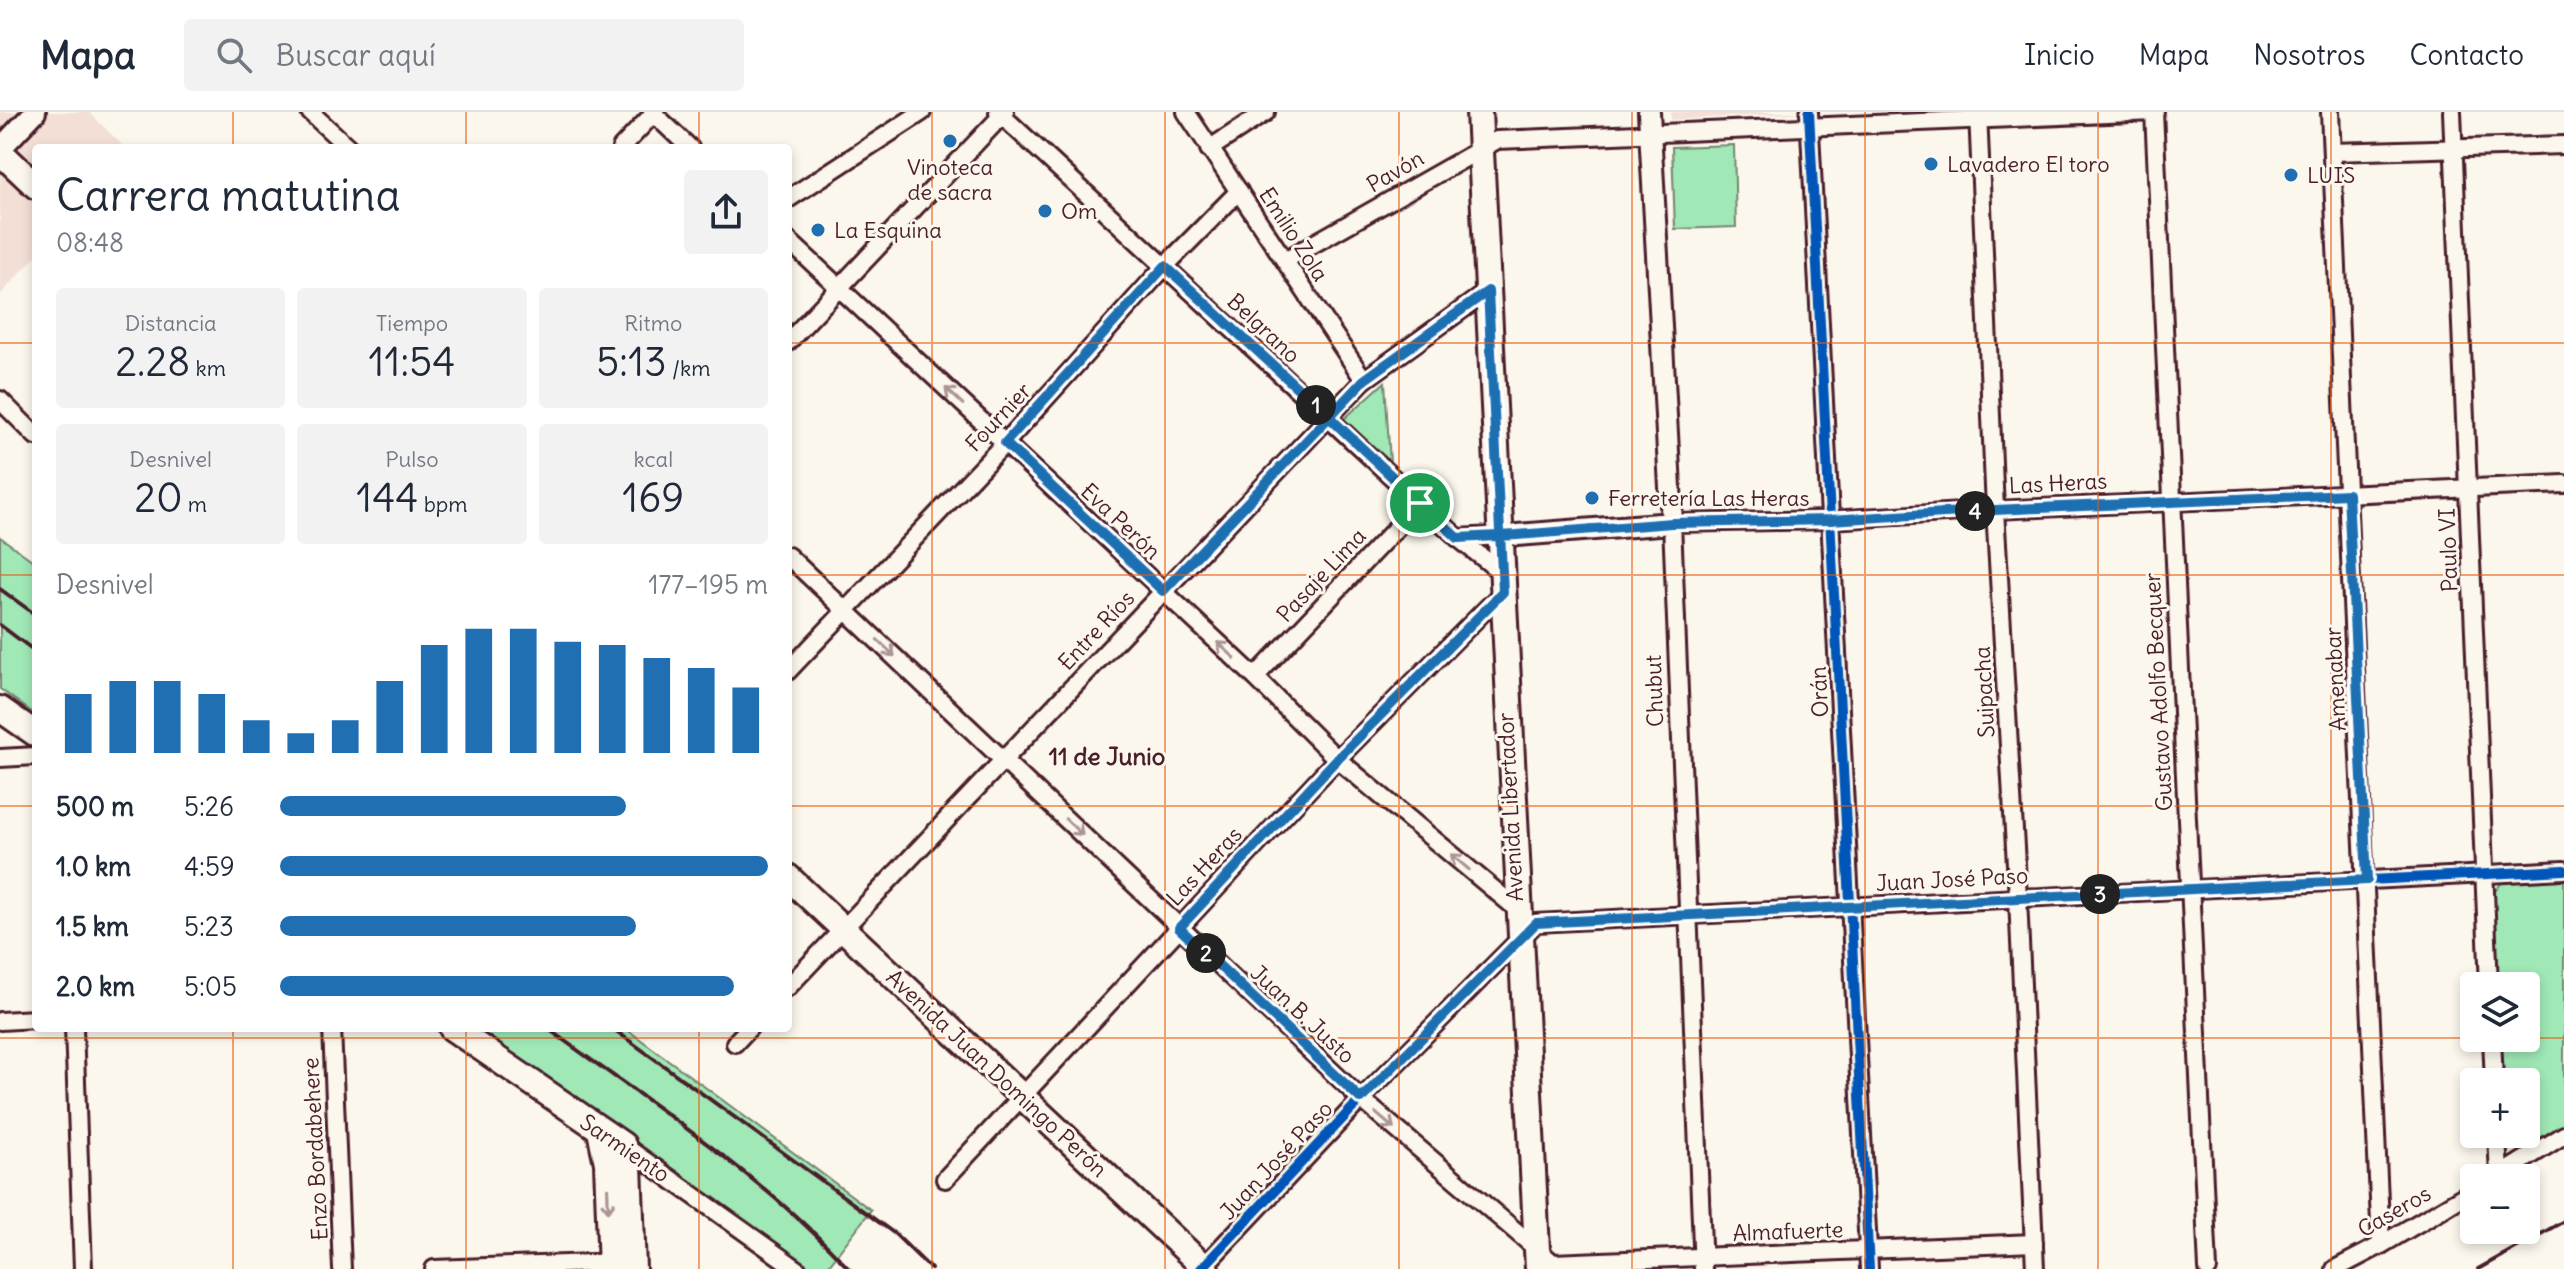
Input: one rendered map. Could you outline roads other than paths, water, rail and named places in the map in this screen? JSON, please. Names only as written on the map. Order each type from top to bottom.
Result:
[{"type":"main road","name":"Avenida Libertador","points":[[1479,112],[1489,143],[1526,924]]},
{"type":"main road","name":"Avenida Libertador","points":[[1495,112],[1489,143],[1488,291],[1509,535],[1503,582],[1546,1264]]},
{"type":"main road","points":[[1,146],[32,169]]},
{"type":"main road","points":[[1,146],[32,181]]},
{"type":"main road","points":[[0,709],[32,731]]},
{"type":"main road","name":"Avenida Juan Domingo Perón","points":[[792,881],[839,933],[1199,1268]]},
{"type":"main road","name":"Avenida Juan Domingo Perón","points":[[792,896],[839,933]]},
{"type":"main road","name":"Sarmiento","points":[[458,1032],[623,1145]]},
{"type":"main road","points":[[600,1131],[622,1266]]},
{"type":"main road","points":[[622,1266],[629,1165],[623,1145]]},
{"type":"street","points":[[1,146],[35,112]]},
{"type":"street","points":[[310,112],[345,144]]},
{"type":"street","points":[[625,144],[653,112],[686,144]]},
{"type":"street","points":[[792,196],[922,112]]},
{"type":"street","name":"Emilio Zola","points":[[1186,112],[1364,380]]},
{"type":"street","points":[[1209,149],[1266,112]]},
{"type":"street","name":"Chubut","points":[[1649,112],[1672,523],[1703,1263]]},
{"type":"street","name":"Pavón","points":[[1285,260],[1489,143],[1809,120],[2155,112]]},
{"type":"street","name":"Gustavo Adolfo Becquer","points":[[2155,112],[2208,1269]]},
{"type":"street","name":"Amenabar","points":[[2330,112],[2367,880],[2381,1245]]},
{"type":"street","name":"Paulo VI","points":[[2452,112],[2488,972]]},
{"type":"street","points":[[792,338],[1002,113]]},
{"type":"street","name":"Belgrano","points":[[1002,113],[1503,582]]},
{"type":"street","name":"Suipacha","points":[[1978,116],[1995,510],[2018,898],[2035,1269]]},
{"type":"street","name":"Orán","points":[[1809,120],[1869,1269]]},
{"type":"street","points":[[2332,152],[2564,145]]},
{"type":"street","name":"Fournier","points":[[792,667],[1005,443],[1165,266],[1239,191]]},
{"type":"street","name":"Eva Perón","points":[[792,244],[1255,677],[1337,759],[1526,924]]},
{"type":"street","name":"Entre Ríos","points":[[792,983],[1364,380],[1488,291]]},
{"type":"street","points":[[0,400],[32,432]]},
{"type":"street","name":"Las Heras","points":[[1458,538],[1672,523],[1830,520],[2564,484]]},
{"type":"street","name":"Pasaje Lima","points":[[1255,677],[1420,503]]},
{"type":"street","name":"Juan B. Justo","points":[[792,560],[1361,1099],[1546,1264]]},
{"type":"street","name":"Las Heras","points":[[945,1179],[1503,582]]},
{"type":"street","points":[[0,758],[32,756]]},
{"type":"street","name":"Juan José Paso","points":[[1199,1268],[1526,924],[2564,870]]},
{"type":"street","points":[[0,1021],[32,1019]]},
{"type":"street","points":[[74,1032],[83,1269]]},
{"type":"street","name":"Enzo Bordabehere","points":[[332,1032],[342,1269]]},
{"type":"street","points":[[735,1043],[745,1032]]},
{"type":"street","points":[[2518,1164],[2564,1135]]},
{"type":"street","name":"Sarmiento","points":[[623,1145],[797,1269]]},
{"type":"street","name":"Caseros","points":[[2335,1269],[2460,1198]]},
{"type":"street","name":"Almafuerte","points":[[1546,1264],[1703,1263],[1868,1250],[2034,1243]]},
{"type":"street","points":[[434,1269],[622,1266]]},
{"type":"railway","points":[[0,589],[32,612]]},
{"type":"railway","points":[[0,625],[32,649]]},
{"type":"railway","points":[[553,1032],[743,1171],[816,1235],[849,1269]]},
{"type":"railway","points":[[617,1032],[895,1234],[931,1269]]},
{"type":"railway","points":[[2478,1269],[2564,1221]]},
{"type":"place","name":"Vinoteca de sacra","points":[[950,141]]},
{"type":"place","name":"Lavadero El toro","points":[[1931,164]]},
{"type":"place","name":"LUIS","points":[[2291,175]]},
{"type":"place","name":"Om","points":[[1045,211]]},
{"type":"place","name":"La Esquina","points":[[818,230]]},
{"type":"place","name":"Ferretería Las Heras","points":[[1592,498]]},
{"type":"district","name":"11 de Junio","points":[[1107,756]]}]
